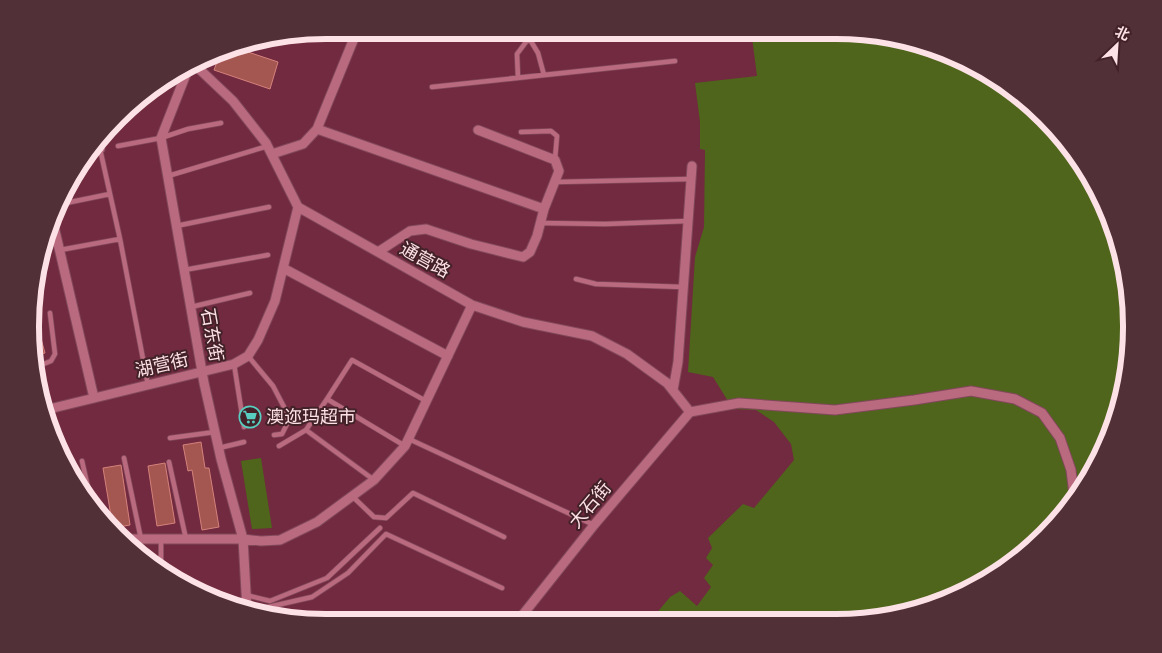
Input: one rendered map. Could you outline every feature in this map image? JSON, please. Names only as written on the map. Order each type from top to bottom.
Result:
[{"type":"street","points":[[270,150],[303,144],[317,129],[354,39]]},
{"type":"street","points":[[199,68],[233,101],[270,150],[298,207],[275,301],[258,340],[248,356]]},
{"type":"street","points":[[161,138],[185,76]]},
{"type":"street","points":[[317,129],[544,209]]},
{"type":"street","points":[[378,252],[410,231],[426,229],[471,244],[522,257],[530,252],[559,172],[555,160],[478,130]]},
{"type":"street","name":"石东街","points":[[161,138],[202,372],[215,432],[243,539],[247,602]]},
{"type":"street","points":[[673,390],[678,362],[692,166]]},
{"type":"street","name":"通营路","points":[[298,207],[472,305],[523,322],[592,336],[627,354],[667,383],[690,412]]},
{"type":"street","points":[[55,231],[94,398]]},
{"type":"street","points":[[283,268],[448,356]]},
{"type":"street","points":[[133,539],[243,539],[261,542],[280,540],[317,522],[374,480],[407,442],[472,305]]},
{"type":"street","name":"湖营街","points":[[51,409],[234,364],[248,356]]},
{"type":"street","points":[[690,412],[739,403],[835,410],[971,391],[1014,398],[1042,414],[1060,438],[1071,470],[1073,489]]},
{"type":"street","name":"大石街","points":[[523,614],[594,525],[690,412]]},
{"type":"lane","points":[[518,78],[517,54],[528,39]]},
{"type":"lane","points":[[530,39],[538,53],[544,75]]},
{"type":"lane","points":[[432,87],[675,61]]},
{"type":"lane","points":[[118,146],[161,138],[188,129],[221,122]]},
{"type":"lane","points":[[521,132],[551,131],[557,136],[555,160]]},
{"type":"lane","points":[[100,149],[120,239],[148,385]]},
{"type":"lane","points":[[167,176],[270,150]]},
{"type":"lane","points":[[555,182],[691,179]]},
{"type":"lane","points":[[66,203],[110,194]]},
{"type":"lane","points":[[176,226],[269,207]]},
{"type":"lane","points":[[540,222],[605,224],[688,221]]},
{"type":"lane","points":[[59,250],[120,239]]},
{"type":"lane","points":[[184,270],[268,255]]},
{"type":"lane","points":[[576,279],[596,284],[683,287]]},
{"type":"lane","points":[[191,307],[250,293]]},
{"type":"lane","points":[[41,365],[51,361],[56,354],[50,313]]},
{"type":"lane","points":[[248,356],[274,386],[284,407],[287,424],[282,434],[274,435]]},
{"type":"lane","points":[[279,446],[306,430],[352,360],[426,401]]},
{"type":"lane","points":[[234,364],[244,427]]},
{"type":"lane","points":[[327,400],[407,442],[594,525]]},
{"type":"lane","points":[[306,430],[374,480]]},
{"type":"lane","points":[[170,438],[215,432]]},
{"type":"lane","points":[[219,448],[244,442]]},
{"type":"lane","points":[[124,458],[141,539]]},
{"type":"lane","points":[[82,461],[88,487]]},
{"type":"lane","points":[[169,462],[186,539]]},
{"type":"lane","points":[[352,496],[374,517],[386,518],[413,493],[504,537]]},
{"type":"lane","points":[[246,595],[270,601],[327,578],[380,528]]},
{"type":"lane","points":[[265,608],[312,597],[348,573],[386,534],[502,588]]},
{"type":"lane","points":[[161,539],[161,562]]},
{"type":"green space","points":[[752,39],[854,39],[873,41],[928,54],[963,68],[1011,98],[1052,137],[1064,151],[1085,183],[1094,199],[1108,234],[1121,289],[1123,345],[1118,383],[1108,419],[1094,454],[1064,502],[1025,543],[1011,555],[979,576],[963,585],[928,599],[892,609],[854,614],[656,614],[670,597],[680,591],[697,606],[711,587],[704,578],[713,565],[706,558],[712,548],[708,538],[743,504],[754,508],[794,460],[791,444],[774,422],[756,410],[733,409],[713,377],[688,372],[695,257],[704,227],[705,150],[700,149],[700,122],[695,83],[757,76]]},
{"type":"green space","points":[[261,458],[272,528],[252,529],[241,461]]},
{"type":"building","points":[[245,51],[278,62],[270,89],[214,70],[218,60]]},
{"type":"building","points":[[39,332],[45,353],[40,354]]},
{"type":"building","points":[[201,442],[205,468],[209,468],[219,527],[202,530],[192,470],[188,471],[183,445]]},
{"type":"building","points":[[165,463],[175,523],[157,526],[148,466]]},
{"type":"building","points":[[121,465],[130,525],[120,527],[111,517],[103,468]]},
{"type":"place","name":"澳迩玛超市","points":[[250,417]]}]
